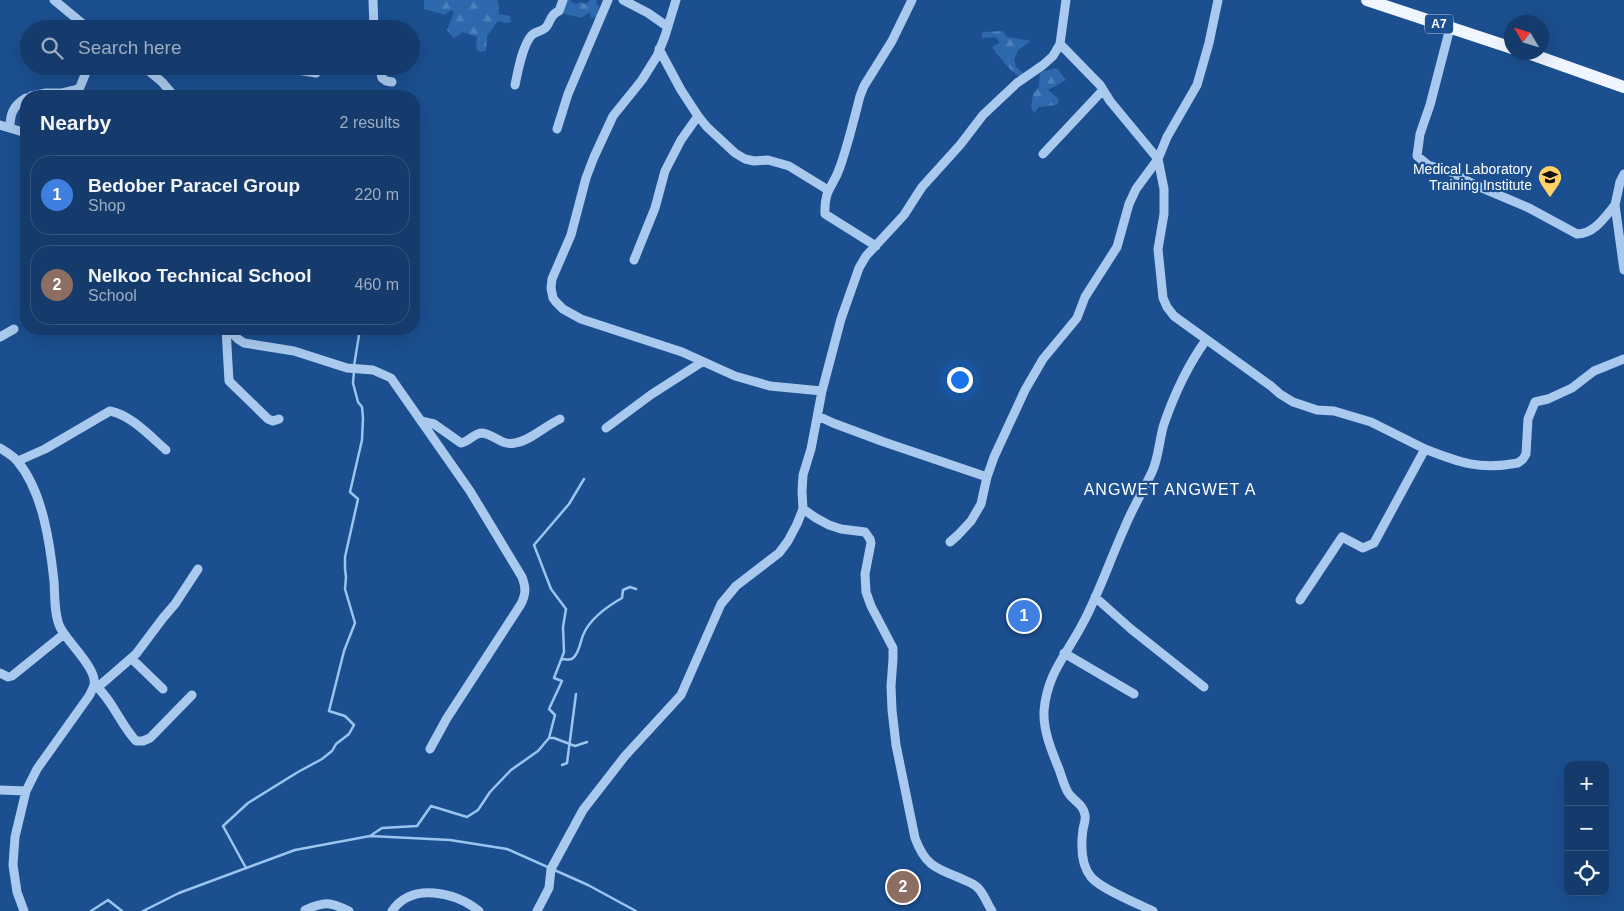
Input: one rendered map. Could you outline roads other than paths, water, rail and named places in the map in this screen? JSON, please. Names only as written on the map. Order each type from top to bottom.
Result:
[{"type":"main road","name":"A7","points":[[1367,0],[1504,45]]},
{"type":"main road","points":[[1548,60],[1624,87]]},
{"type":"street","points":[[54,0],[78,20]]},
{"type":"street","points":[[373,0],[374,20]]},
{"type":"street","points":[[515,85],[530,36],[545,28],[553,14],[559,12],[563,0]]},
{"type":"street","points":[[557,129],[572,86],[608,0]]},
{"type":"street","points":[[623,0],[648,13],[668,27]]},
{"type":"street","points":[[676,0],[659,50],[642,80],[613,116],[586,178],[571,235],[553,275],[551,288],[556,302],[569,313],[682,352],[735,376],[770,386],[822,391]]},
{"type":"street","points":[[876,246],[825,214],[826,198],[828,190],[840,170],[864,86],[892,41],[912,0]]},
{"type":"street","points":[[538,911],[549,888],[552,869],[583,810],[619,764],[681,695],[721,604],[736,586],[779,552],[788,541],[803,509],[803,475],[809,457],[822,391],[841,320],[863,261],[898,221],[922,187],[960,145],[983,115],[1016,83],[1043,65],[1052,56],[1060,44],[1066,0]]},
{"type":"street","points":[[950,542],[971,521],[981,504],[987,477],[1005,431],[1025,390],[1044,359],[1077,318],[1085,297],[1117,248],[1129,204],[1136,189],[1158,159],[1167,137],[1197,85],[1209,43],[1218,0]]},
{"type":"street","points":[[1450,28],[1430,105],[1420,134],[1417,156],[1428,165],[1451,172],[1475,185],[1528,208],[1577,234],[1584,234],[1590,231],[1615,205]]},
{"type":"street","points":[[1060,44],[1088,72],[1158,159],[1164,188],[1164,214],[1158,249],[1164,298],[1167,307],[1174,316],[1293,402],[1318,410],[1334,411],[1371,422],[1425,449],[1458,462],[1477,466],[1518,463],[1526,454],[1528,419],[1535,402],[1548,399],[1572,388],[1594,371],[1624,359]]},
{"type":"street","points":[[659,50],[698,116],[735,153],[745,159],[775,161],[789,166],[828,190]]},
{"type":"street","points":[[75,90],[80,86],[85,75]]},
{"type":"street","points":[[153,75],[169,90]]},
{"type":"street","points":[[381,75],[386,81],[392,82]]},
{"type":"street","points":[[1043,154],[1103,90]]},
{"type":"street","points":[[10,127],[10,116],[20,102]]},
{"type":"street","points":[[634,260],[655,208],[665,172],[681,140],[698,116]]},
{"type":"street","points":[[0,125],[20,131]]},
{"type":"street","points":[[1624,174],[1620,182],[1615,205],[1623,250],[1624,270]]},
{"type":"street","points":[[0,337],[14,329]]},
{"type":"street","points":[[227,335],[229,381],[268,418],[273,421],[279,419]]},
{"type":"street","points":[[234,335],[244,343],[294,351],[347,368],[373,370],[387,375],[394,380],[470,491],[522,577],[526,587],[525,596],[521,604],[447,718],[430,749]]},
{"type":"street","points":[[1153,911],[1092,879],[1085,867],[1082,832],[1085,816],[1082,806],[1069,794],[1052,753],[1044,713],[1047,692],[1055,670],[1083,623],[1114,556],[1129,518],[1153,469],[1165,423],[1178,391],[1206,340]]},
{"type":"street","points":[[606,428],[652,394],[702,362]]},
{"type":"street","points":[[18,461],[45,449],[110,411],[133,422],[166,450]]},
{"type":"street","points":[[818,416],[884,442],[987,477]]},
{"type":"street","points":[[421,421],[434,424],[461,443],[465,443],[477,434],[482,433],[501,442],[512,444],[524,440],[549,424],[560,420]]},
{"type":"street","points":[[0,448],[18,461],[36,496],[50,553],[58,620],[64,634],[88,665],[96,686],[129,733],[136,741],[150,738],[192,695]]},
{"type":"street","points":[[1300,600],[1342,537],[1363,548],[1374,543],[1425,449]]},
{"type":"street","points":[[803,509],[829,525],[841,529],[865,532],[868,535],[871,543],[865,574],[866,592],[892,648],[894,659],[891,686],[894,728],[915,838],[919,848],[932,865],[977,886],[992,911]]},
{"type":"street","points":[[24,911],[14,879],[13,857],[17,828],[26,791],[37,769],[96,686],[132,659],[175,604],[198,569]]},
{"type":"street","points":[[1095,597],[1131,629],[1204,687]]},
{"type":"street","points":[[0,674],[8,678],[12,676],[64,634]]},
{"type":"street","points":[[1064,654],[1134,694]]},
{"type":"street","points":[[132,659],[163,689]]},
{"type":"street","points":[[0,790],[26,791]]},
{"type":"street","points":[[392,911],[399,902],[409,897],[431,892],[449,895],[479,911]]},
{"type":"street","points":[[305,910],[327,902],[349,911]]},
{"type":"waterway","points":[[354,366],[359,335]]},
{"type":"waterway","points":[[246,868],[223,826],[248,803],[322,759],[349,734],[354,725],[345,716],[329,711],[344,651],[355,623],[345,589],[345,557],[358,499],[350,492],[362,440],[363,418],[362,407],[358,402],[353,383],[354,371]]},
{"type":"waterway","points":[[370,836],[382,828],[417,826],[431,806],[467,817],[478,810],[490,792],[511,770],[538,751],[549,738],[555,715],[549,709],[562,681],[554,678],[564,652],[563,627],[566,609],[551,589],[534,545],[569,504],[584,479]]},
{"type":"waterway","points":[[562,659],[570,659],[575,656],[591,622],[600,613],[622,598],[623,590],[630,587],[636,589]]},
{"type":"waterway","points":[[562,765],[567,763],[576,694]]},
{"type":"waterway","points":[[549,738],[575,746],[587,742]]},
{"type":"waterway","points":[[143,911],[179,893],[295,850],[370,836],[450,840],[507,849],[588,885],[636,911]]},
{"type":"waterway","points":[[91,911],[108,900],[122,911]]},
{"type":"place","name":"Medical Laboratory Training Institute","points":[[1550,198]]},
{"type":"place","name":"Bedober Paracel Group","points":[[1024,616]]},
{"type":"place","name":"Nelkoo Technical School","points":[[903,887]]},
{"type":"district","name":"ANGWET ANGWET A","points":[[1170,489]]}]
